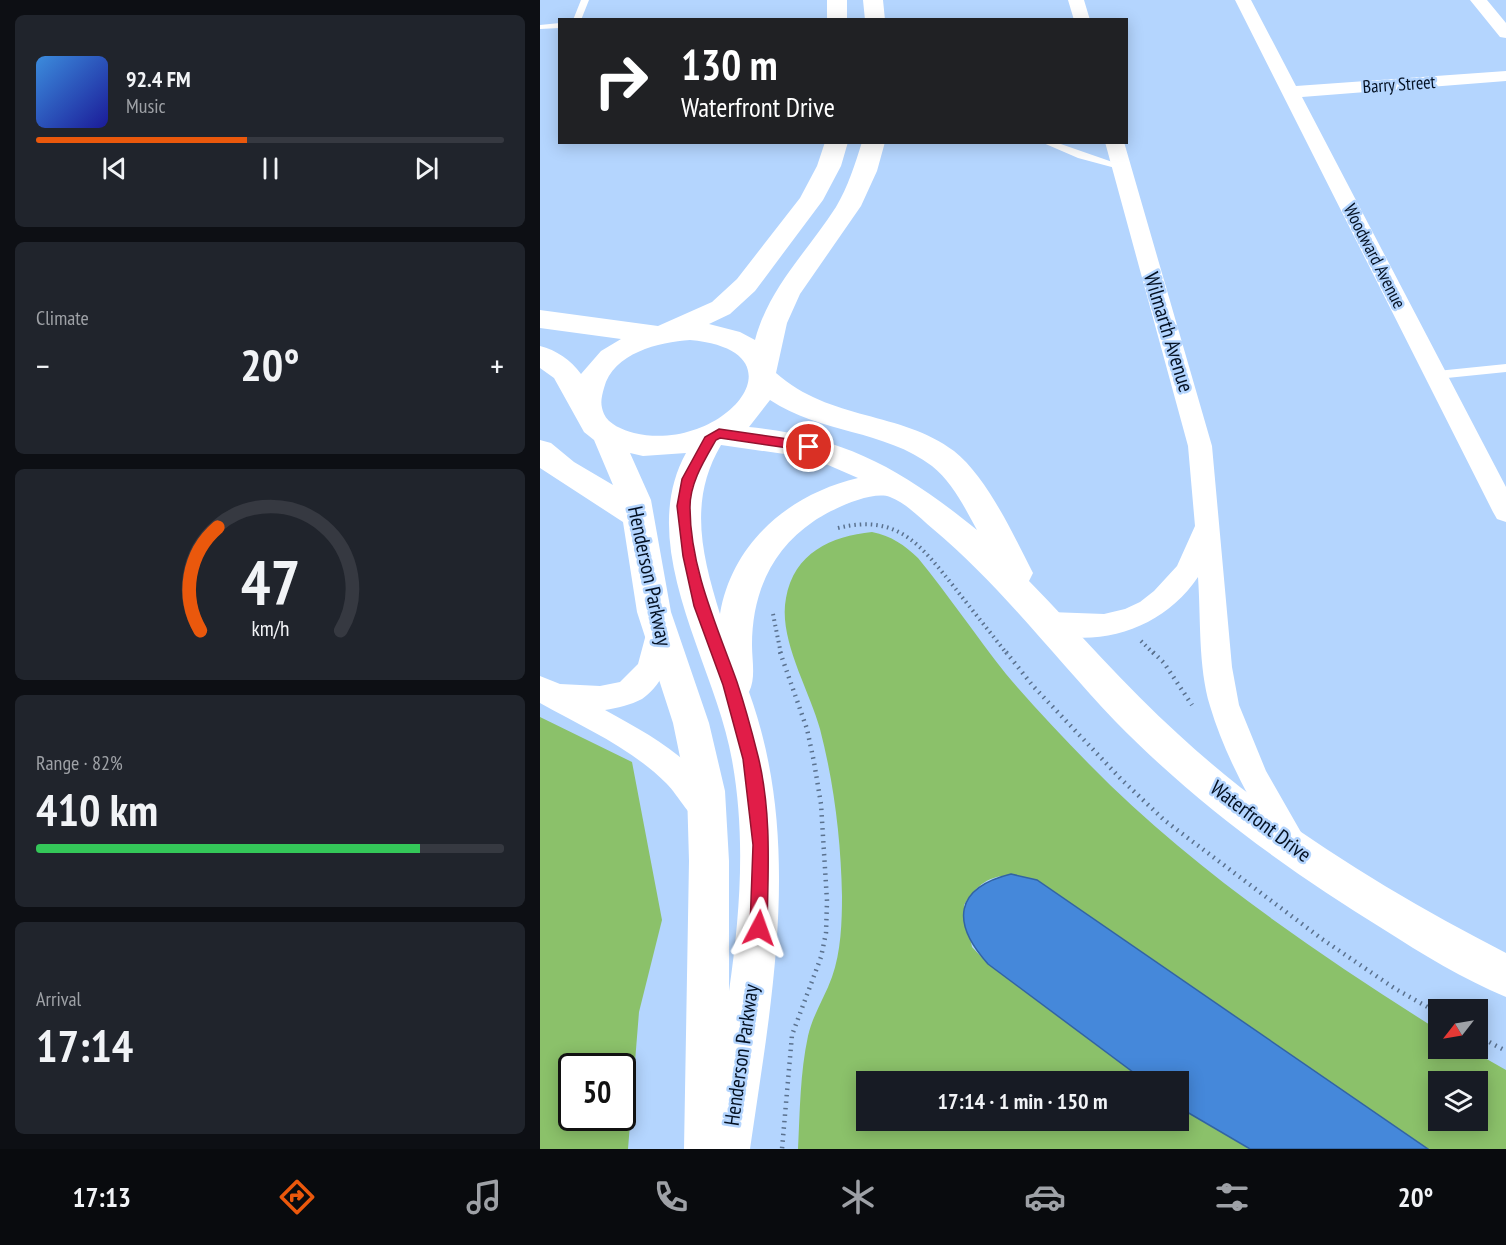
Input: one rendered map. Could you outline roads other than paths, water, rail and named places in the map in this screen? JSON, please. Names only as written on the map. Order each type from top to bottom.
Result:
[{"type":"main road","points":[[837,0],[837,18]]},
{"type":"main road","points":[[873,0],[875,18]]},
{"type":"main road","points":[[597,422],[589,387],[605,362],[625,348],[721,308],[746,285],[812,200],[829,166],[836,144]]},
{"type":"main road","name":"Henderson Parkway","points":[[597,422],[629,444],[659,448],[695,443],[715,436],[736,423],[753,407],[760,394],[773,322],[787,293],[849,206],[865,171],[873,144]]},
{"type":"main road","points":[[540,319],[663,334],[709,332],[733,339],[752,352],[762,373]]},
{"type":"main road","points":[[540,355],[564,371],[597,422]]},
{"type":"main road","name":"Waterfront Drive","points":[[762,373],[798,404],[828,416],[890,432],[913,441],[943,458],[962,479],[1002,549],[1050,623]]},
{"type":"main road","name":"Henderson Parkway","points":[[597,422],[627,478],[639,518],[650,594],[659,631],[696,740],[707,812],[710,861],[707,1149]]},
{"type":"main road","name":"Henderson Parkway","points":[[715,436],[689,479],[683,506],[684,521],[701,606],[738,709],[755,784],[761,878],[757,946],[727,1149]]},
{"type":"main road","name":"Waterfront Drive","points":[[715,436],[790,442],[826,452],[864,467],[892,484],[952,529],[1050,623],[1114,697],[1166,747],[1239,807],[1294,847],[1419,927],[1506,976]]},
{"type":"main road","points":[[540,451],[565,474],[618,501],[639,518]]},
{"type":"main road","points":[[738,709],[735,663],[739,604],[744,585],[759,556],[781,529],[814,505],[853,489],[892,484]]},
{"type":"street","points":[[1076,0],[1081,18]]},
{"type":"street","name":"Woodward Avenue","points":[[1244,0],[1506,512]]},
{"type":"street","points":[[1478,0],[1506,33]]},
{"type":"street","name":"Barry Street","points":[[1292,92],[1506,76]]},
{"type":"street","name":"Wilmarth Avenue","points":[[1114,144],[1195,422],[1204,470],[1218,667],[1224,705],[1254,778],[1294,847]]},
{"type":"street","name":"Wilmarth Avenue","points":[[1050,623],[1079,626],[1107,624],[1131,620],[1152,610],[1192,566],[1207,525]]},
{"type":"street","points":[[548,692],[601,699],[636,689],[650,675],[654,666],[659,631]]},
{"type":"street","points":[[548,692],[657,754],[688,785],[707,812]]},
{"type":"lane","points":[[578,18],[585,0]]},
{"type":"lane","points":[[540,27],[558,25]]},
{"type":"lane","points":[[1050,144],[1081,156],[1119,166]]},
{"type":"lane","points":[[1437,375],[1506,368]]},
{"type":"water","points":[[1011,874],[1037,880],[1428,1149],[1250,1149],[1189,1113],[1189,1071],[1132,1071],[988,964],[968,935],[964,921],[964,909],[969,898],[978,888],[992,880]]}]
